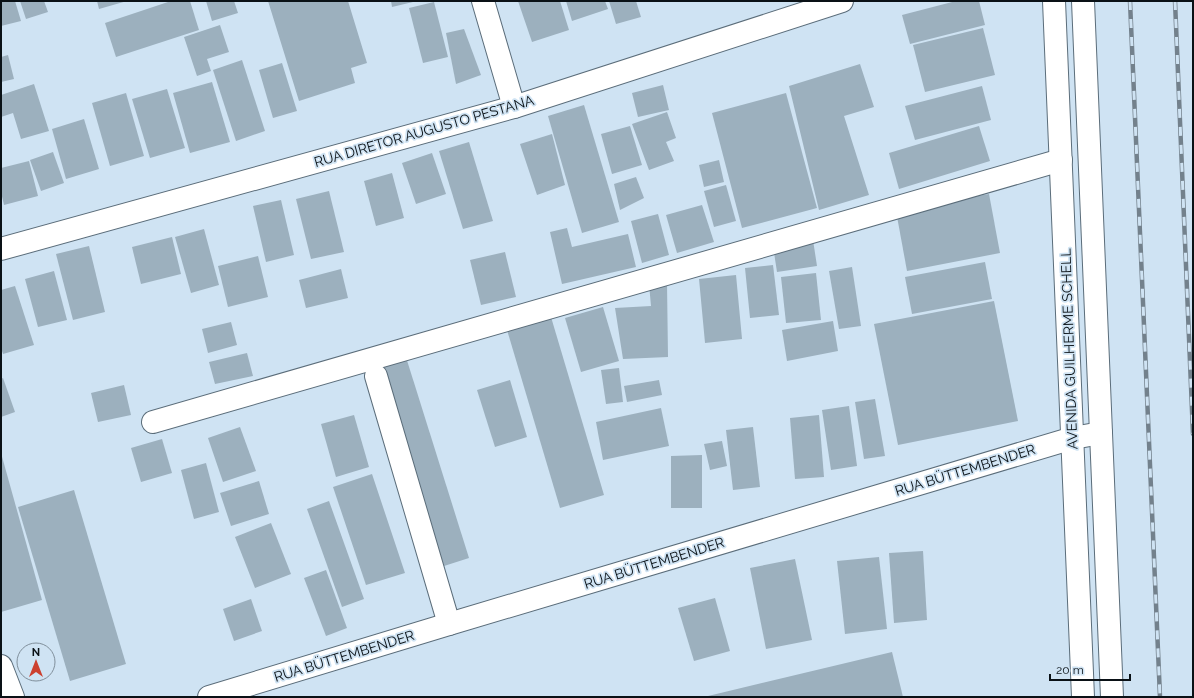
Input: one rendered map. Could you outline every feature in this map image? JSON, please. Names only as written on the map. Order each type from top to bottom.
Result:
[{"type":"street","points":[[483,1],[514,107]]},
{"type":"street","name":"RUA DIRETOR AUGUSTO PESTANA","points":[[1,248],[514,107],[842,1]]},
{"type":"street","name":"AVENIDA GUILHERME SCHELL","points":[[1054,1],[1084,697]]},
{"type":"street","name":"AVENIDA GUILHERME SCHELL","points":[[1083,1],[1112,697]]},
{"type":"street","points":[[152,422],[1061,160]]},
{"type":"street","points":[[376,376],[449,624]]},
{"type":"street","name":"RUA BÜTTEMBENDER","points":[[209,697],[1073,438],[1101,433]]},
{"type":"street","points":[[1,666],[13,697]]},
{"type":"building","points":[[1,1],[15,1],[21,21],[1,26]]},
{"type":"building","points":[[20,1],[44,1],[48,12],[26,19]]},
{"type":"building","points":[[97,1],[127,1],[99,9]]},
{"type":"building","points":[[171,1],[190,1],[199,30],[116,57],[105,23]]},
{"type":"building","points":[[206,1],[234,1],[238,13],[212,21]]},
{"type":"building","points":[[268,1],[348,1],[367,63],[351,68],[355,83],[299,101]]},
{"type":"building","points":[[391,1],[413,1],[413,2],[392,7]]},
{"type":"building","points":[[518,1],[560,1],[569,30],[532,42]]},
{"type":"building","points":[[566,1],[605,1],[608,9],[572,21]]},
{"type":"building","points":[[609,1],[636,1],[641,17],[616,24]]},
{"type":"building","points":[[956,1],[979,1],[985,25],[910,44],[902,15]]},
{"type":"building","points":[[434,2],[448,57],[423,63],[409,8]]},
{"type":"building","points":[[220,25],[229,52],[207,59],[211,71],[197,76],[184,37]]},
{"type":"building","points":[[983,28],[995,75],[925,92],[913,45]]},
{"type":"building","points":[[464,29],[481,75],[456,84],[446,33]]},
{"type":"building","points":[[8,55],[14,79],[1,82],[1,57]]},
{"type":"building","points":[[242,60],[265,131],[236,141],[213,70]]},
{"type":"building","points":[[282,63],[297,111],[273,118],[259,70]]},
{"type":"building","points":[[860,64],[874,107],[844,116],[869,195],[819,210],[789,86]]},
{"type":"building","points":[[212,82],[230,142],[190,153],[173,93]]},
{"type":"building","points":[[34,84],[49,131],[21,139],[13,113],[1,117],[1,95]]},
{"type":"building","points":[[663,85],[669,110],[638,117],[632,93]]},
{"type":"building","points":[[982,86],[991,120],[915,140],[905,106]]},
{"type":"building","points":[[167,89],[185,148],[150,158],[132,99]]},
{"type":"building","points":[[126,93],[144,156],[110,166],[92,103]]},
{"type":"building","points":[[786,93],[817,208],[742,228],[712,113]]},
{"type":"building","points":[[584,105],[619,222],[582,233],[548,116]]},
{"type":"building","points":[[667,112],[676,138],[666,142],[674,161],[649,170],[632,124]]},
{"type":"building","points":[[84,119],[99,169],[66,179],[52,129]]},
{"type":"building","points":[[630,126],[642,165],[612,174],[601,134]]},
{"type":"building","points":[[979,126],[990,161],[899,189],[889,153]]},
{"type":"building","points":[[552,134],[565,185],[537,195],[520,144]]},
{"type":"building","points":[[469,142],[493,221],[463,229],[439,151]]},
{"type":"building","points":[[53,152],[64,183],[41,191],[30,160]]},
{"type":"building","points":[[432,153],[446,194],[416,204],[402,163]]},
{"type":"building","points":[[719,160],[724,182],[704,187],[699,165]]},
{"type":"building","points":[[29,161],[38,196],[4,205],[1,192],[1,168]]},
{"type":"building","points":[[392,173],[404,218],[376,226],[364,181]]},
{"type":"building","points":[[636,177],[644,198],[620,210],[614,184]]},
{"type":"building","points":[[726,185],[736,221],[714,227],[704,191]]},
{"type":"building","points":[[329,191],[344,252],[311,259],[296,199]]},
{"type":"building","points":[[989,194],[1000,253],[907,271],[896,211]]},
{"type":"building","points":[[281,200],[294,255],[266,262],[253,206]]},
{"type":"building","points":[[702,205],[714,242],[677,253],[666,215]]},
{"type":"building","points":[[658,214],[669,255],[642,263],[631,221]]},
{"type":"building","points":[[567,228],[572,247],[628,234],[636,267],[562,284],[550,232]]},
{"type":"building","points":[[204,229],[219,285],[191,293],[175,237]]},
{"type":"building","points":[[172,237],[181,274],[141,284],[132,247]]},
{"type":"building","points":[[813,240],[817,266],[777,272],[773,246]]},
{"type":"building","points":[[89,246],[105,312],[73,320],[56,254]]},
{"type":"building","points":[[505,252],[516,297],[481,305],[470,260]]},
{"type":"building","points":[[258,256],[268,297],[228,307],[218,266]]},
{"type":"building","points":[[985,262],[992,299],[912,314],[905,277]]},
{"type":"building","points":[[773,265],[779,315],[750,318],[745,268]]},
{"type":"building","points":[[852,267],[861,326],[839,329],[829,271]]},
{"type":"building","points":[[341,269],[348,298],[306,308],[299,280]]},
{"type":"building","points":[[54,271],[67,320],[38,327],[25,279]]},
{"type":"building","points":[[816,273],[821,320],[786,323],[781,277]]},
{"type":"building","points":[[736,275],[742,339],[705,343],[699,279]]},
{"type":"building","points":[[667,283],[668,357],[623,359],[615,308],[651,306],[649,284]]},
{"type":"building","points":[[15,286],[34,345],[3,354],[1,348],[1,290]]},
{"type":"building","points":[[994,301],[1018,421],[898,445],[874,324]]},
{"type":"building","points":[[603,307],[619,361],[581,372],[565,318]]},
{"type":"building","points":[[551,317],[604,495],[560,508],[507,330]]},
{"type":"building","points":[[833,321],[838,351],[787,361],[782,330]]},
{"type":"building","points":[[231,322],[237,345],[208,353],[202,329]]},
{"type":"building","points":[[247,353],[253,376],[215,384],[209,362]]},
{"type":"building","points":[[405,354],[469,558],[444,566],[379,361]]},
{"type":"building","points":[[619,368],[623,402],[606,404],[601,370]]},
{"type":"building","points":[[3,378],[15,412],[1,417],[1,379]]},
{"type":"building","points":[[510,380],[527,437],[495,447],[477,390]]},
{"type":"building","points":[[659,380],[662,395],[627,402],[624,386]]},
{"type":"building","points":[[124,385],[131,415],[98,422],[91,393]]},
{"type":"building","points":[[875,399],[885,456],[864,459],[855,402]]},
{"type":"building","points":[[849,406],[857,466],[831,470],[822,410]]},
{"type":"building","points":[[661,408],[669,446],[603,460],[596,422]]},
{"type":"building","points":[[354,415],[369,467],[336,477],[321,424]]},
{"type":"building","points":[[819,415],[824,477],[795,479],[790,418]]},
{"type":"building","points":[[240,427],[256,471],[223,482],[208,438]]},
{"type":"building","points":[[753,427],[760,487],[733,490],[726,430]]},
{"type":"building","points":[[162,439],[172,473],[141,482],[131,448]]},
{"type":"building","points":[[722,441],[727,466],[710,470],[704,444]]},
{"type":"building","points":[[1,453],[42,600],[1,612]]},
{"type":"building","points":[[702,455],[702,508],[671,508],[671,456]]},
{"type":"building","points":[[206,463],[219,512],[194,519],[181,470]]},
{"type":"building","points":[[372,474],[405,573],[366,585],[333,487]]},
{"type":"building","points":[[259,481],[269,514],[231,526],[220,493]]},
{"type":"building","points":[[74,490],[126,664],[70,681],[18,507]]},
{"type":"building","points":[[329,501],[364,599],[342,607],[307,509]]},
{"type":"building","points":[[271,523],[291,574],[255,588],[235,537]]},
{"type":"building","points":[[923,551],[927,620],[894,623],[889,553]]},
{"type":"building","points":[[879,557],[887,629],[845,634],[837,561]]},
{"type":"building","points":[[795,559],[812,640],[766,649],[750,568]]},
{"type":"building","points":[[326,570],[347,628],[326,636],[304,578]]},
{"type":"building","points":[[715,598],[730,651],[694,661],[678,608]]},
{"type":"building","points":[[251,599],[262,631],[234,641],[223,609]]},
{"type":"building","points":[[892,652],[903,697],[708,697],[708,696]]},
{"type":"railway","points":[[1130,1],[1160,697]]},
{"type":"railway","points":[[1175,1],[1193,434]]}]
